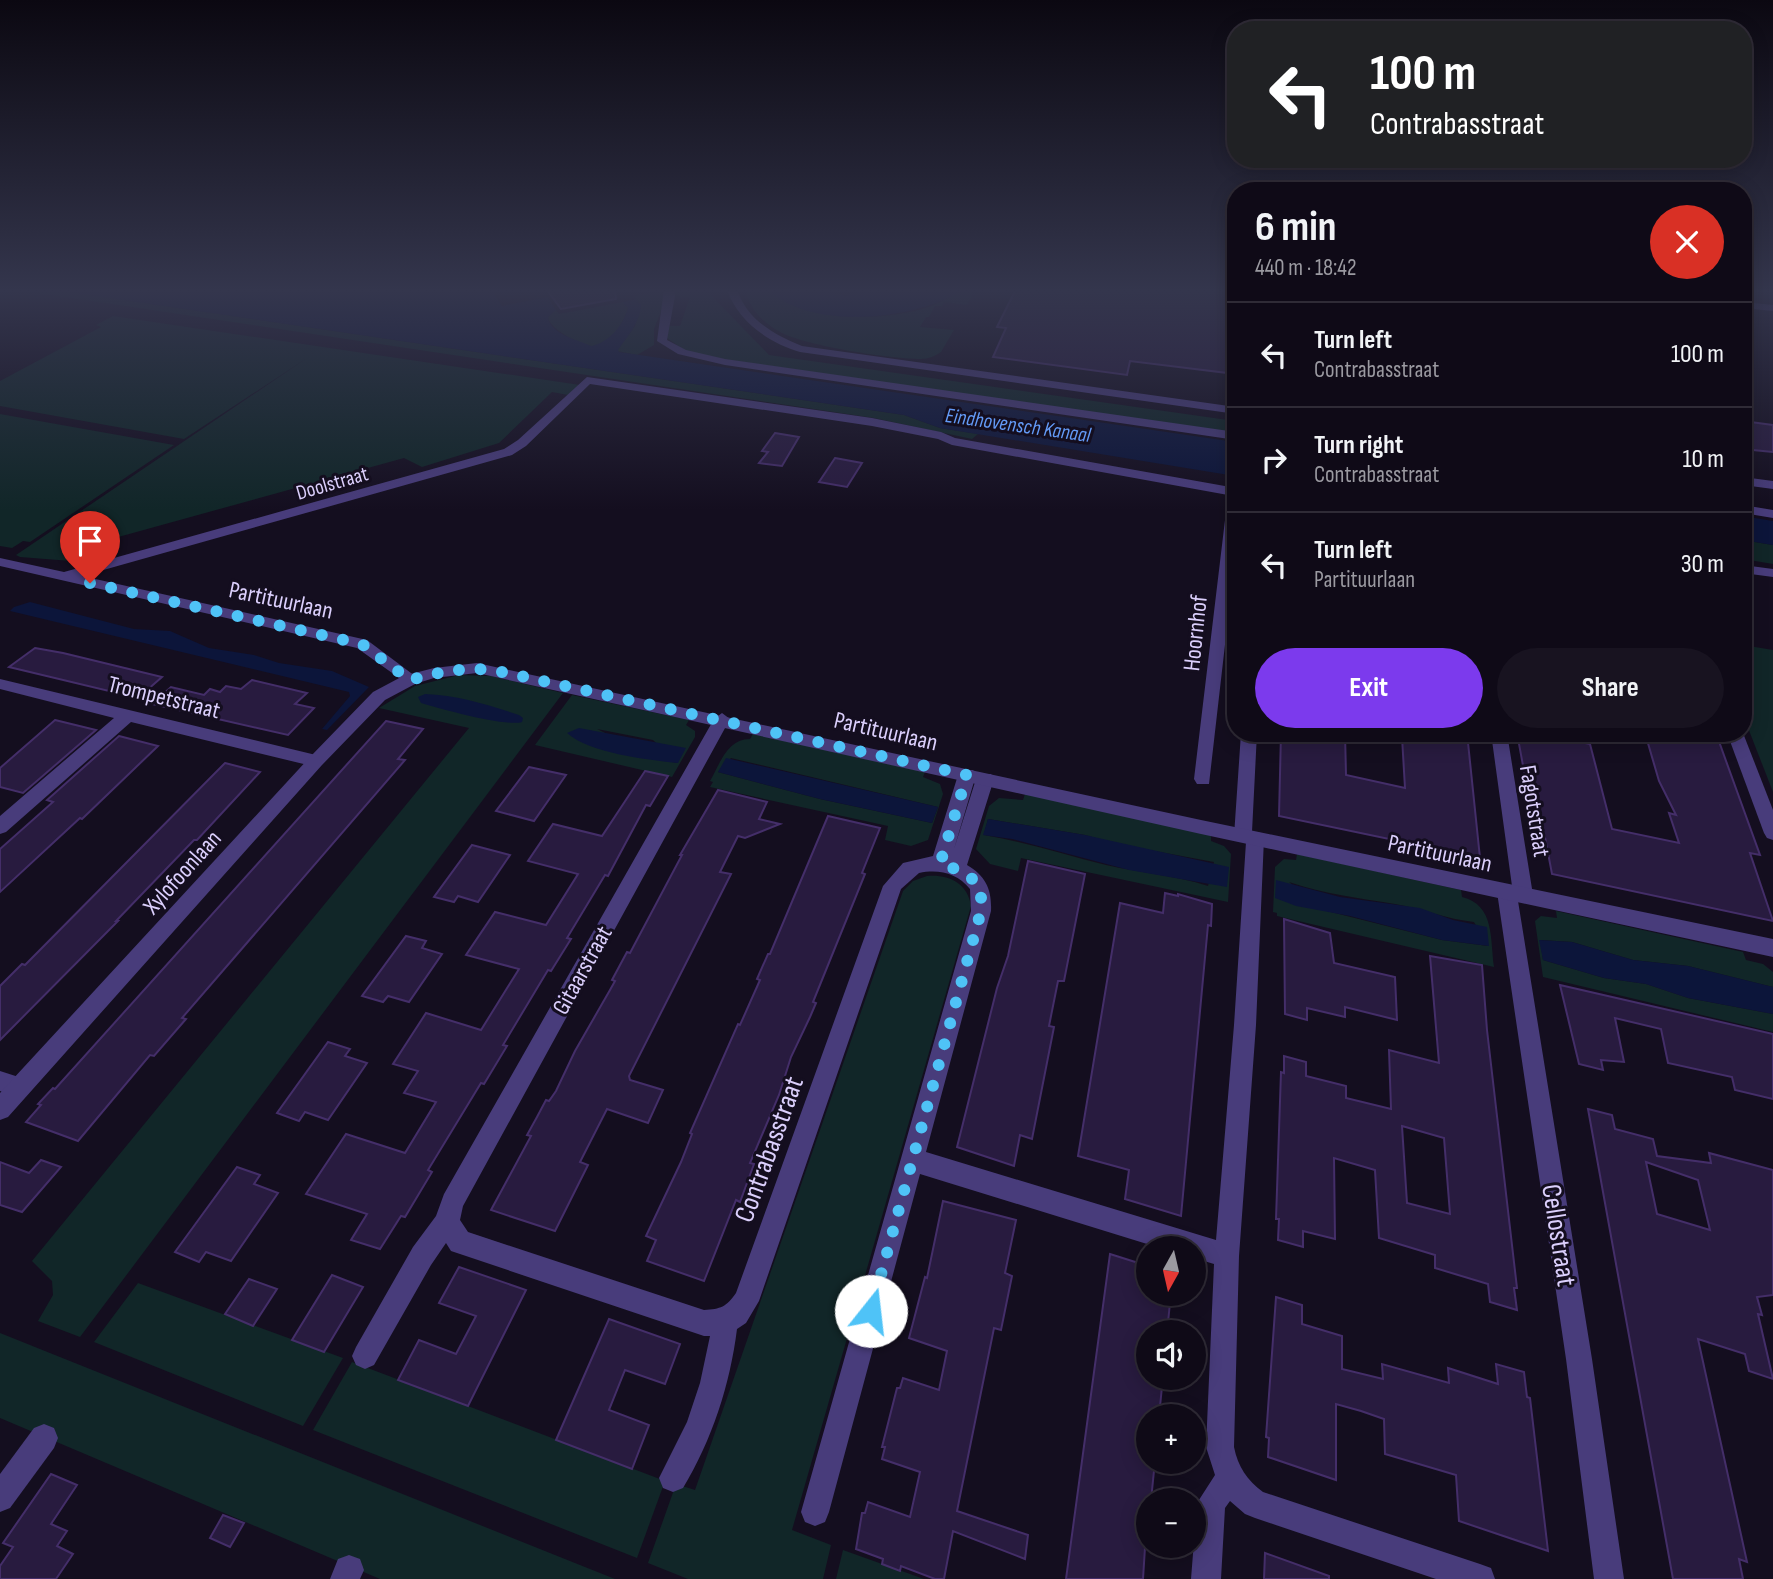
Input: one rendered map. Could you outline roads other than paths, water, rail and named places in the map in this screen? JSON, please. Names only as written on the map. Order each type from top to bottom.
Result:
[{"type":"street","points":[[732,363],[1227,435]]},
{"type":"street","points":[[896,363],[1227,410]]},
{"type":"street","name":"Doolstraat","points":[[63,577],[508,452],[522,443],[587,380],[872,422],[941,436],[952,441],[1227,491]]},
{"type":"street","points":[[1752,482],[1773,485]]},
{"type":"street","points":[[1752,510],[1773,514]]},
{"type":"street","name":"Partituurlaan","points":[[0,562],[362,644],[410,680],[477,668],[722,719],[1249,837],[1773,948]]},
{"type":"street","points":[[1752,570],[1773,573]]},
{"type":"street","name":"Hoornhof","points":[[1203,779],[1227,586]]},
{"type":"street","name":"Xylofoonlaan","points":[[0,1108],[10,1084],[316,761],[379,696],[410,680]]},
{"type":"street","name":"Trompetstraat","points":[[0,684],[316,761]]},
{"type":"street","points":[[0,827],[128,715]]},
{"type":"street","name":"Gitaarstraat","points":[[365,1356],[422,1256],[447,1222],[452,1202],[722,719]]},
{"type":"street","points":[[1249,742],[1245,1025],[1227,1256],[1220,1447],[1230,1479],[1241,1494],[1255,1504],[1480,1579]]},
{"type":"street","name":"Fagotstraat","points":[[1500,742],[1515,894]]},
{"type":"street","points":[[1738,742],[1773,833]]},
{"type":"street","points":[[815,1512],[981,911],[982,895],[976,882],[948,866],[976,777]]},
{"type":"street","name":"Contrabasstraat","points":[[726,1322],[737,1314],[746,1301],[893,886],[913,867],[948,866]]},
{"type":"street","name":"Cellostraat","points":[[1515,894],[1609,1579]]},
{"type":"street","points":[[913,1160],[1227,1256]]},
{"type":"street","points":[[447,1222],[460,1242],[704,1323],[726,1322],[722,1356],[687,1457],[673,1478]]},
{"type":"street","points":[[0,1499],[44,1438]]},
{"type":"street","points":[[1206,1579],[1211,1503],[1230,1479]]},
{"type":"water","name":"Eindhovensch Kanaal","points":[[549,363],[692,363],[1227,441],[1227,475],[940,428],[904,415]]},
{"type":"water","points":[[1752,518],[1773,521],[1773,545],[1752,542]]},
{"type":"water","points":[[30,602],[134,629],[170,631],[209,648],[332,671],[369,687],[327,730],[322,729],[350,696],[349,692],[10,611]]},
{"type":"water","points":[[425,694],[484,704],[519,715],[523,718],[522,722],[488,720],[421,703],[418,697]]},
{"type":"water","points":[[579,728],[686,748],[678,763],[635,757],[589,746],[567,733]]},
{"type":"water","points":[[726,758],[938,807],[932,823],[820,799],[718,772]]},
{"type":"water","points":[[988,819],[1085,835],[1229,867],[1227,887],[1129,870],[1012,839],[983,835]]},
{"type":"water","points":[[1276,880],[1340,897],[1420,908],[1453,920],[1487,927],[1489,946],[1442,940],[1350,916],[1296,906],[1275,898]]},
{"type":"water","points":[[1539,940],[1572,942],[1633,960],[1688,966],[1773,987],[1773,1014],[1688,998],[1646,984],[1604,978],[1543,960]]}]
